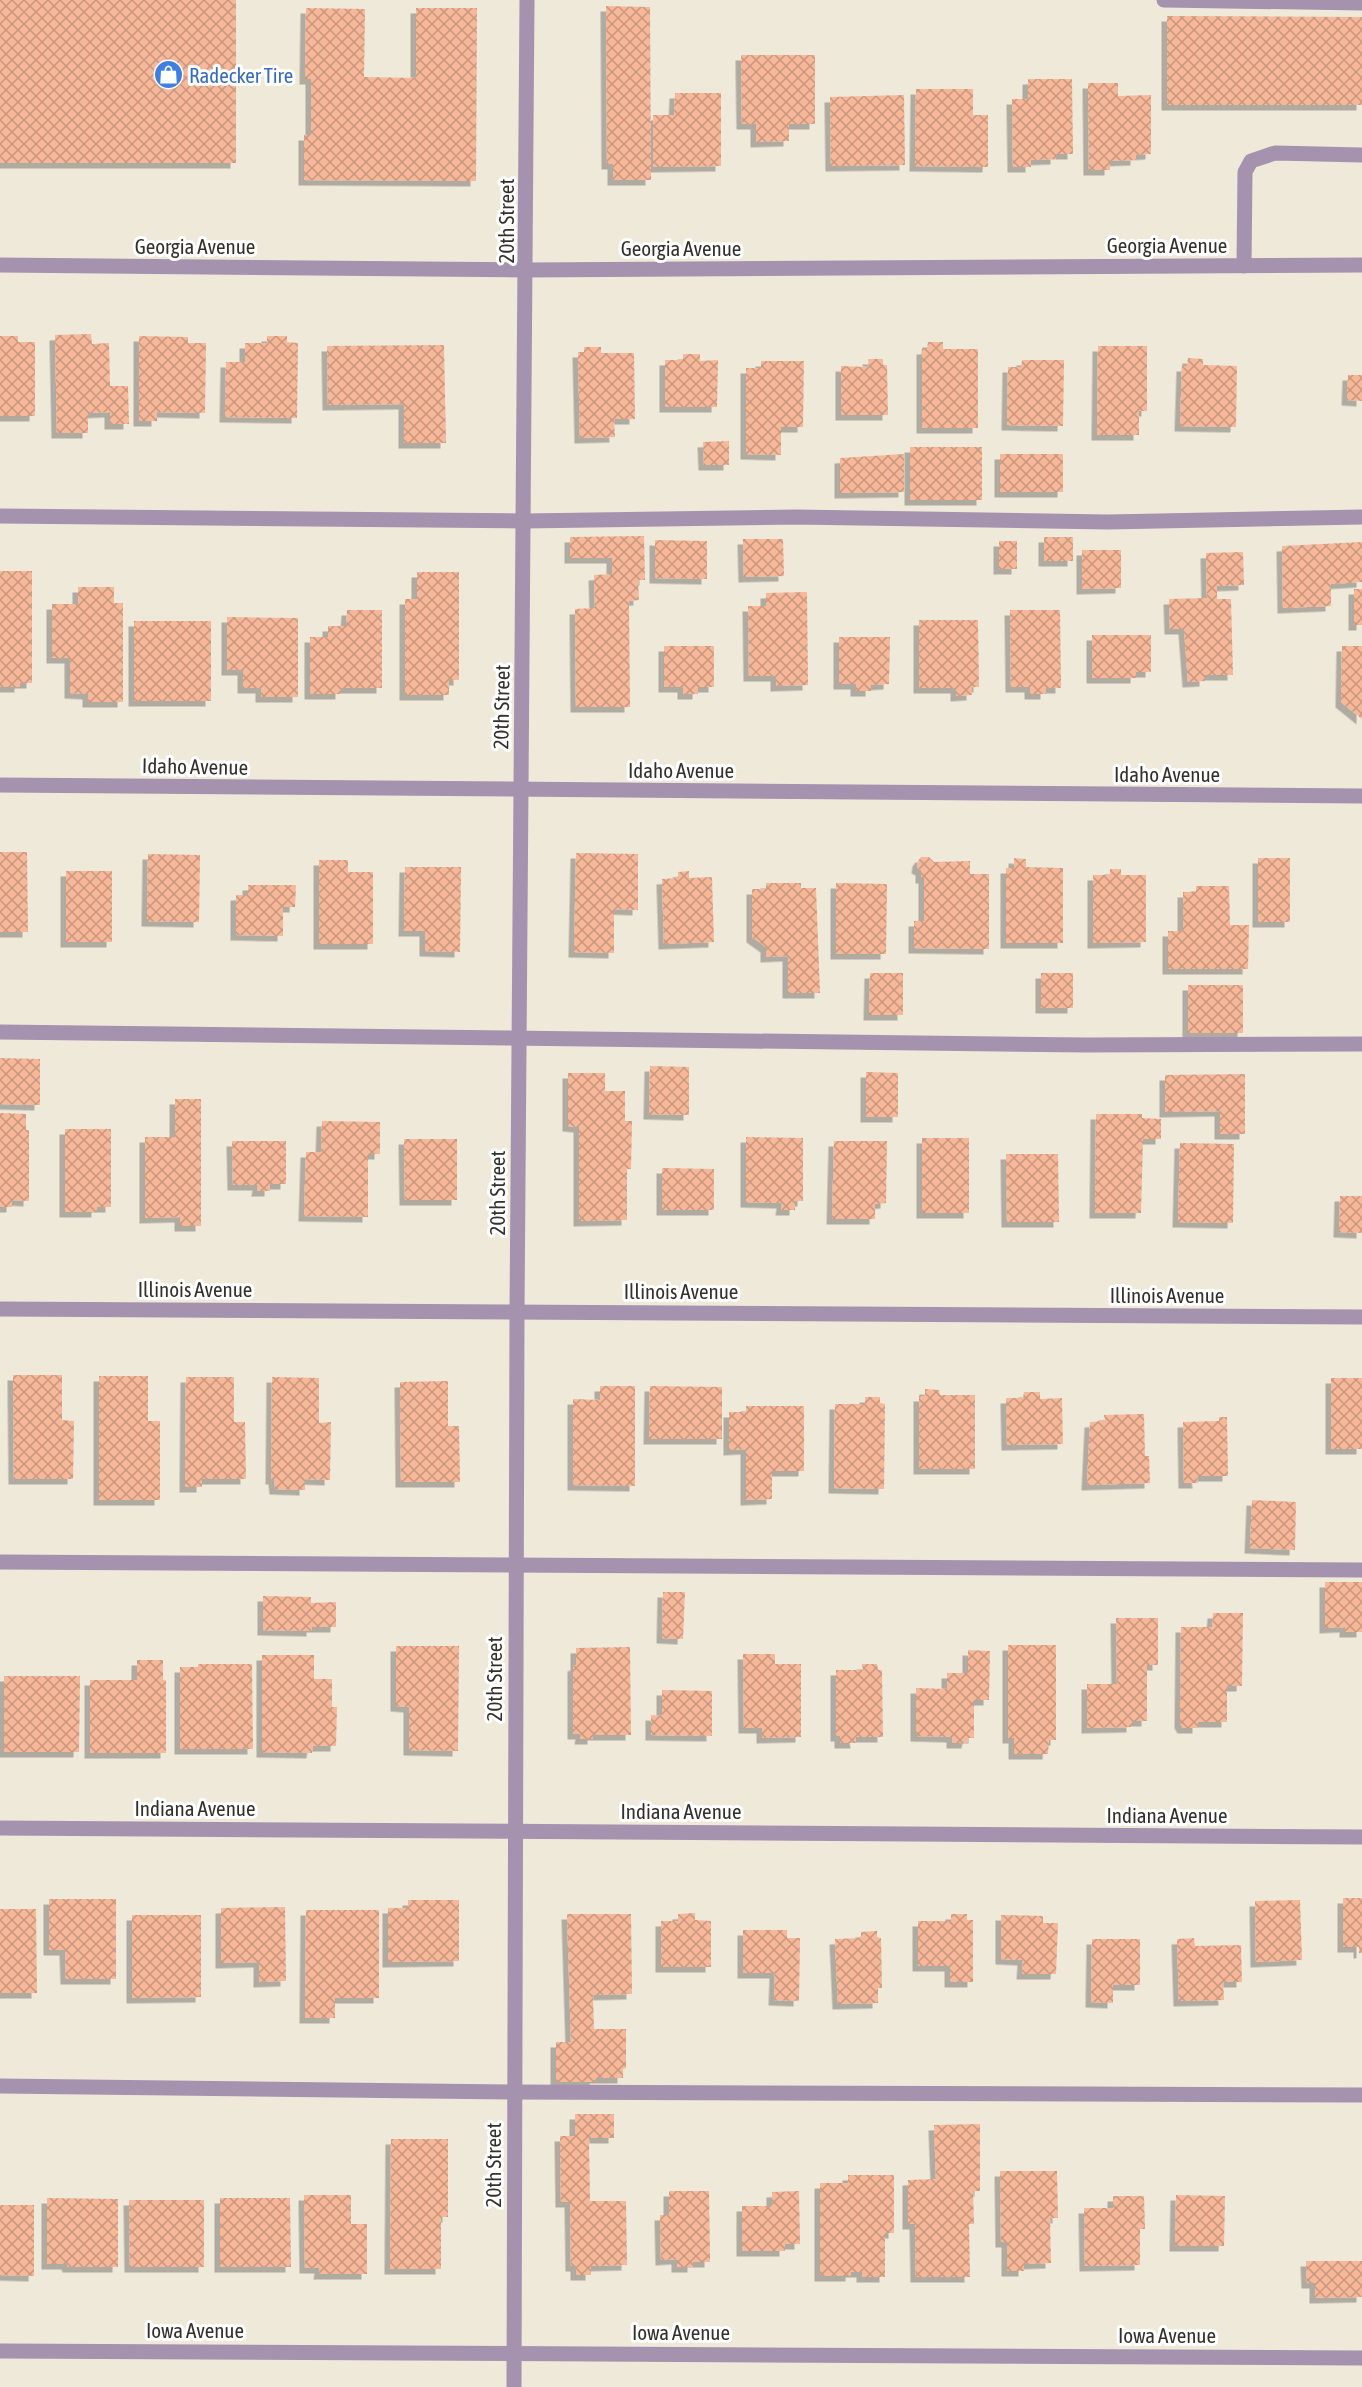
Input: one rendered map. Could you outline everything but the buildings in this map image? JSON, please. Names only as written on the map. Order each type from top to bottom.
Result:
[{"type":"street","name":"20th Street","points":[[514,2387],[515,1564],[527,0]]},
{"type":"street","points":[[1164,0],[1362,3]]},
{"type":"street","points":[[1244,266],[1245,172],[1251,161],[1275,153],[1362,155]]},
{"type":"street","name":"Georgia Avenue","points":[[0,265],[526,270],[1362,265]]},
{"type":"street","points":[[0,516],[524,521],[796,518],[1108,522],[1362,517]]},
{"type":"street","name":"Idaho Avenue","points":[[0,785],[1362,796]]},
{"type":"street","points":[[0,1032],[1087,1045],[1362,1044]]},
{"type":"street","name":"Illinois Avenue","points":[[0,1309],[1362,1317]]},
{"type":"street","points":[[0,1562],[1362,1570]]},
{"type":"street","name":"Indiana Avenue","points":[[0,1828],[1362,1837]]},
{"type":"street","points":[[0,2086],[514,2092],[1362,2095]]},
{"type":"street","name":"Iowa Avenue","points":[[0,2350],[1362,2358]]},
{"type":"place","name":"Radecker Tire","points":[[168,75]]}]
